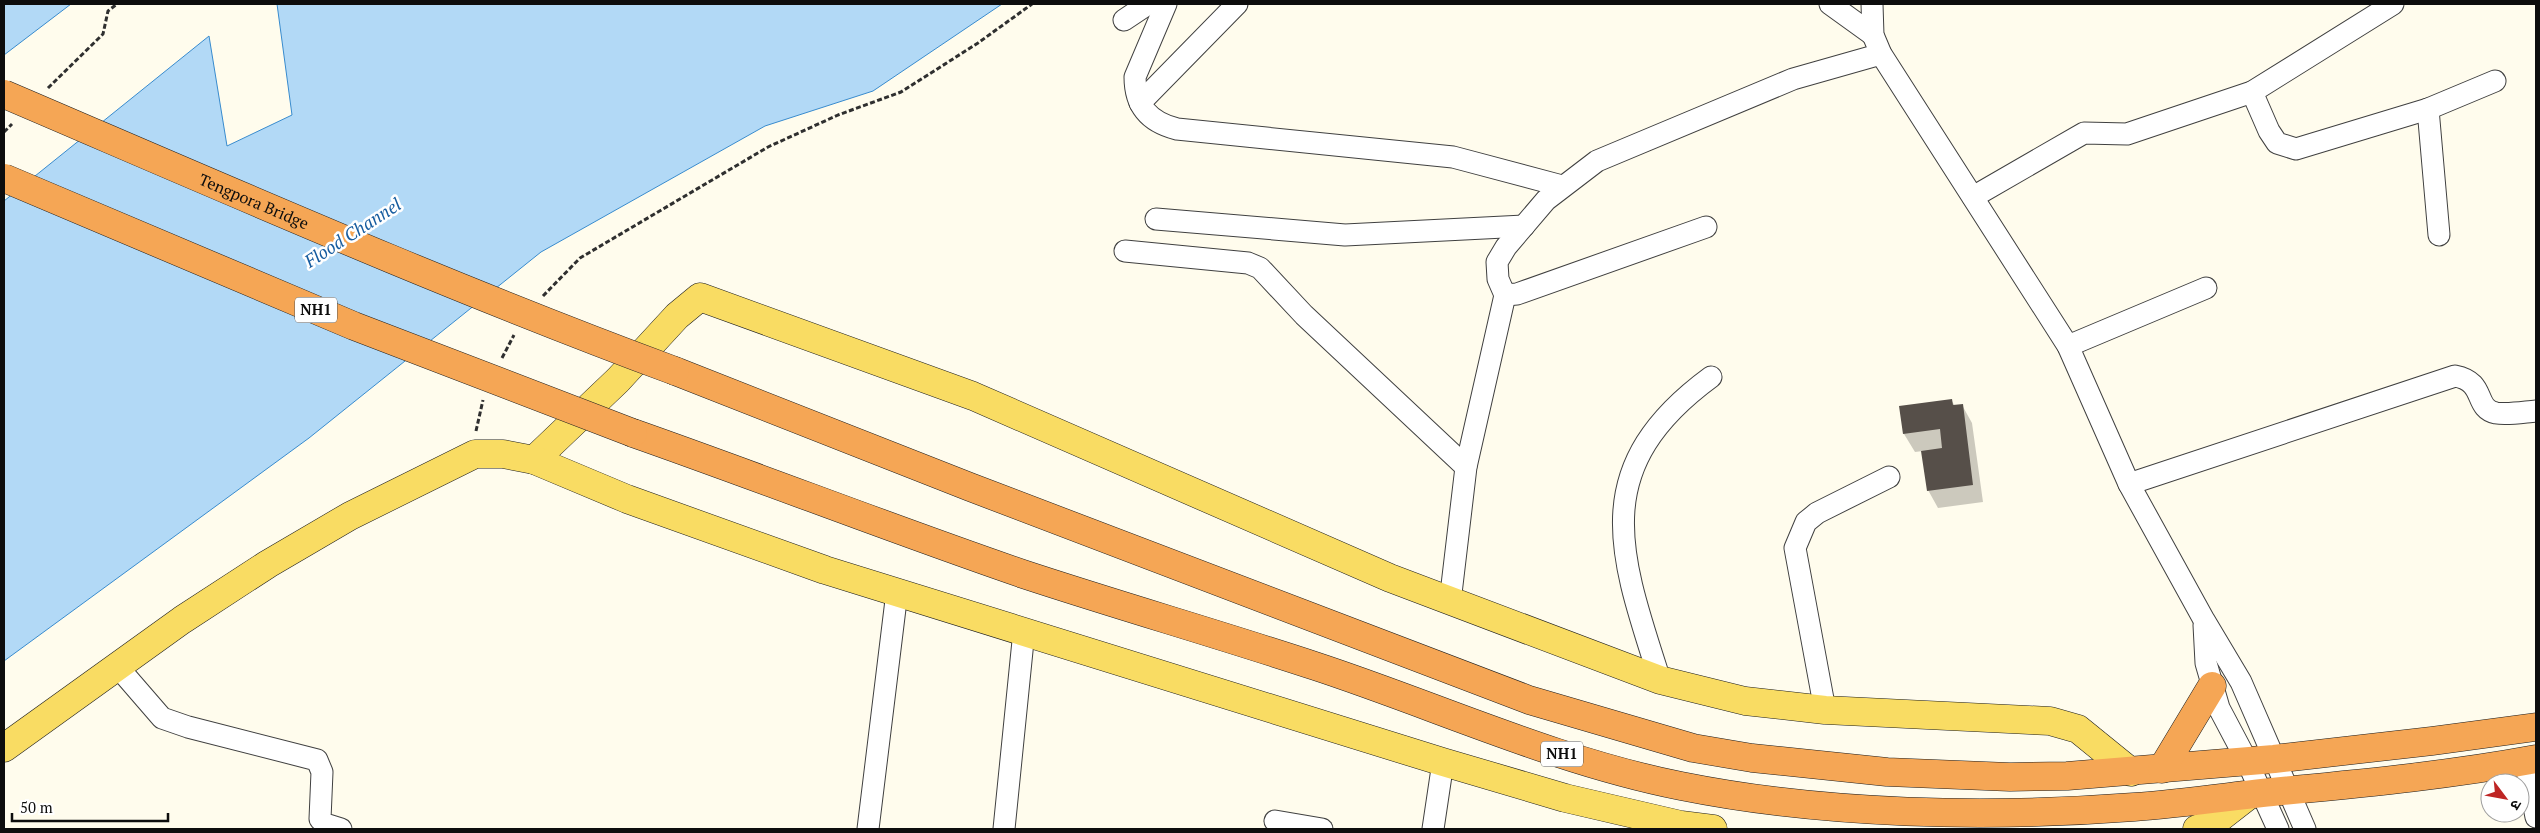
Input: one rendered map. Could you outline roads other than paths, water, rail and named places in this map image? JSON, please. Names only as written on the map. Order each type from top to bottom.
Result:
[{"type":"highway","name":"Tengpora Bridge","points":[[4,94],[396,262],[559,328],[1529,700],[1641,735],[1693,748],[1752,758],[1887,772],[2010,777],[2131,772]]},
{"type":"highway","name":"NH1","points":[[4,178],[354,326],[633,433],[888,527],[1029,576],[1317,667],[1572,757],[1682,786],[1812,805],[1936,812],[2132,807],[2426,778],[2531,760]]},
{"type":"highway","points":[[2162,769],[2212,686]]},
{"type":"highway","name":"NH1","points":[[2131,772],[2432,741],[2536,727]]},
{"type":"main road","points":[[534,460],[618,380],[677,316],[700,297],[973,396],[1450,602],[1660,680],[1745,701],[1825,710],[2050,720],[2078,729],[2131,772]]},
{"type":"main road","points":[[4,748],[182,620],[268,564],[350,516],[475,454],[503,454],[534,460],[628,499],[825,570],[1443,762],[1565,798],[1681,827],[1713,829]]},
{"type":"main road","points":[[2197,829],[2214,823],[2255,794]]},
{"type":"street","points":[[1124,20],[1148,4]]},
{"type":"street","points":[[1166,4],[1135,77],[1135,90],[1140,103],[1159,124],[1177,129],[1453,157],[1562,186]]},
{"type":"street","points":[[1140,103],[1237,4]]},
{"type":"street","points":[[1830,4],[1877,44],[2068,346],[2129,484],[2204,620],[2241,682],[2305,829]]},
{"type":"street","points":[[1872,4],[1877,44]]},
{"type":"street","points":[[1972,197],[2084,133],[2127,134],[2252,92],[2393,4]]},
{"type":"street","points":[[1450,602],[1466,467],[1505,295],[1498,279],[1497,262],[1506,247],[1562,186],[1597,161],[1877,44]]},
{"type":"street","points":[[2252,92],[2277,143],[2296,149],[2428,109],[2495,81]]},
{"type":"street","points":[[2428,109],[2440,235]]},
{"type":"street","points":[[1156,219],[1345,235],[1524,226]]},
{"type":"street","points":[[1505,295],[1531,290],[1706,227]]},
{"type":"street","points":[[1125,251],[1248,263],[1260,268],[1304,315],[1466,467]]},
{"type":"street","points":[[2068,346],[2206,288]]},
{"type":"street","points":[[2129,484],[2455,376],[2463,378],[2476,386],[2482,403],[2496,413],[2536,411]]},
{"type":"street","points":[[1660,680],[1635,602],[1628,571],[1624,542],[1625,494],[1641,449],[1658,424],[1683,398],[1711,378]]},
{"type":"street","points":[[1825,710],[1795,548],[1806,522],[1817,513],[1889,477]]},
{"type":"street","points":[[868,829],[897,592]]},
{"type":"street","points":[[2204,620],[2206,663],[2219,708],[2247,761],[2255,794],[2278,829]]},
{"type":"street","points":[[1004,829],[1024,631]]},
{"type":"street","points":[[117,666],[162,718],[188,727],[317,760],[322,772],[320,819],[325,824],[341,829]]},
{"type":"street","points":[[2531,760],[2536,817]]},
{"type":"street","points":[[1433,829],[1443,762]]},
{"type":"street","points":[[1275,821],[1322,829]]},
{"type":"water","points":[[4,4],[71,4],[4,55]]},
{"type":"water","name":"Flood Channel","points":[[277,4],[1002,4],[873,91],[765,126],[541,252],[309,438],[4,661],[4,201],[209,36],[227,146],[292,115]]}]
